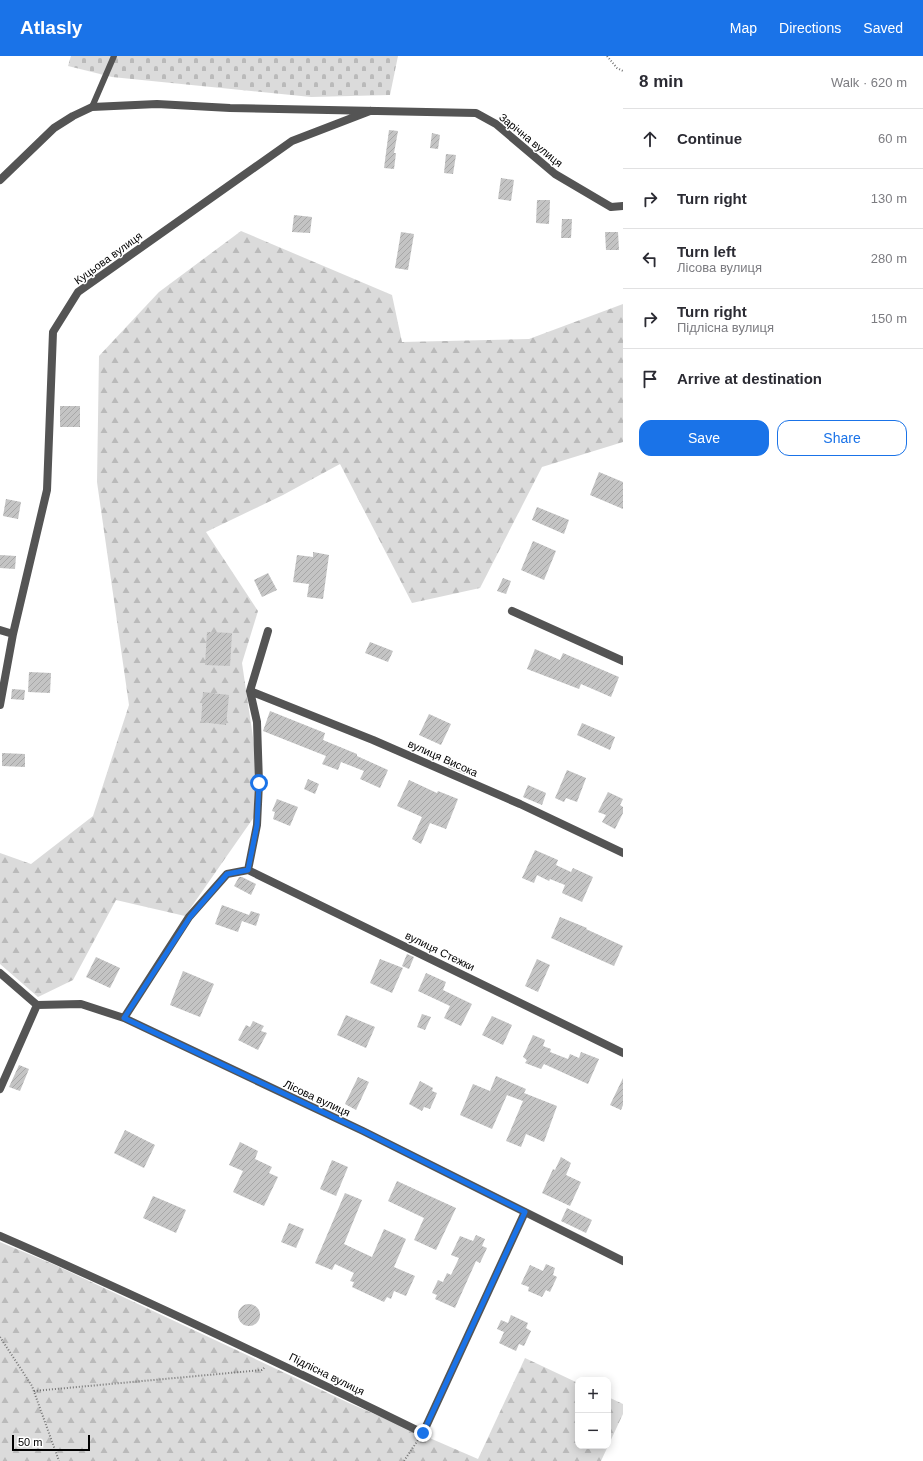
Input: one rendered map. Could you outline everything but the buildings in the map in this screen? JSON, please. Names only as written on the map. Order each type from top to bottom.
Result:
[{"type":"street","name":"Зарічна вулиця","points":[[92,107],[157,104],[230,108],[476,113],[496,124],[555,174],[611,207],[623,206]]},
{"type":"street","points":[[0,180],[54,128],[72,116],[92,107]]},
{"type":"street","name":"Куцьова вулиця","points":[[0,705],[12,634],[47,490],[53,332],[78,292],[292,141],[370,111]]},
{"type":"street","points":[[512,611],[623,660]]},
{"type":"street","points":[[0,630],[12,634]]},
{"type":"street","points":[[124,1018],[190,917],[227,874],[248,870],[257,825],[259,783],[257,722],[250,691],[268,631]]},
{"type":"street","name":"вулиця Висока","points":[[250,691],[373,740],[520,804],[623,853]]},
{"type":"street","name":"вулиця Стежки","points":[[248,870],[623,1053]]},
{"type":"street","points":[[0,973],[37,1005],[0,1088]]},
{"type":"street","name":"Лісова вулиця","points":[[37,1005],[81,1004],[124,1018],[363,1131],[623,1261]]},
{"type":"street","points":[[423,1433],[525,1212]]},
{"type":"street","name":"Підлісна вулиця","points":[[0,1236],[104,1282],[274,1361],[423,1433]]},
{"type":"lane","points":[[92,107],[114,56]]},
{"type":"path","points":[[607,56],[617,68],[623,71]]},
{"type":"path","points":[[0,1337],[32,1386],[60,1461]]},
{"type":"path","points":[[34,1391],[262,1370],[274,1361]]},
{"type":"path","points":[[404,1461],[423,1433]]},
{"type":"green space","points":[[71,56],[398,56],[390,95],[311,97],[112,77],[68,66]]},
{"type":"green space","points":[[241,231],[392,295],[402,342],[529,339],[623,304],[623,442],[542,467],[480,588],[412,603],[340,464],[283,495],[206,532],[258,611],[242,663],[255,751],[254,817],[185,916],[116,900],[73,980],[38,997],[0,964],[0,853],[31,864],[93,816],[129,705],[97,482],[99,356],[159,292]]},
{"type":"green space","points":[[0,1242],[55,1265],[349,1403],[478,1459],[525,1358],[575,1382],[575,1449],[607,1449],[601,1461],[0,1461]]},
{"type":"green space","points":[[611,1398],[623,1404],[623,1414],[611,1440]]},
{"type":"route","points":[[259,783],[257,825],[248,870],[227,874],[190,917],[124,1018],[363,1131],[525,1212],[423,1433]]}]
